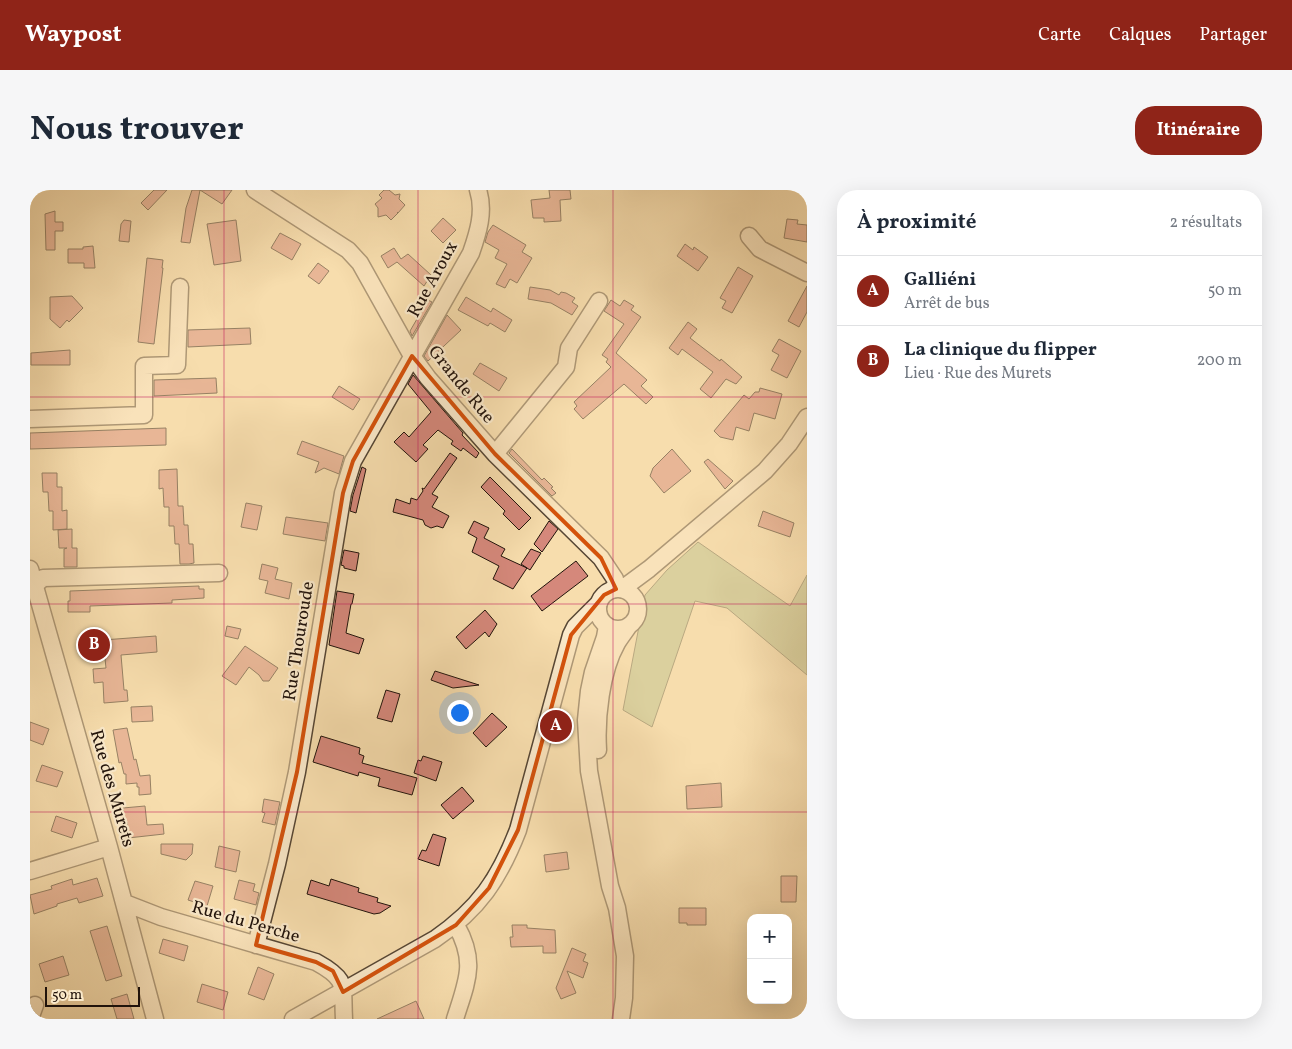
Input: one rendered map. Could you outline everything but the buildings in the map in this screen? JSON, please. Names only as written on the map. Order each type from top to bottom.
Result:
[{"type":"street","name":"Grande Rue","points":[[255,190],[348,250],[360,262],[412,356],[428,378],[495,454],[601,558],[624,592]]},
{"type":"street","name":"Rue Aroux","points":[[412,356],[471,253],[481,209],[478,190]]},
{"type":"street","points":[[749,236],[760,249],[807,273]]},
{"type":"street","points":[[30,419],[144,415],[144,366],[177,365],[180,287]]},
{"type":"street","points":[[495,454],[566,367],[569,348],[599,301]]},
{"type":"street","name":"Rue Thouroude","points":[[256,945],[278,864],[297,772],[343,493],[353,461],[412,356]]},
{"type":"street","points":[[621,1019],[624,998],[625,956],[589,771],[586,720],[592,672],[605,636],[598,615],[607,592],[624,592],[765,470],[789,444],[807,417]]},
{"type":"street","name":"Rue des Murets","points":[[30,569],[125,903],[155,1019]]},
{"type":"street","points":[[35,585],[43,578],[219,573]]},
{"type":"street","points":[[617,908],[617,885],[598,764],[597,738],[600,706],[608,664],[617,643],[637,617],[639,610],[624,592]]},
{"type":"street","points":[[598,615],[613,629],[628,627]]},
{"type":"street","points":[[293,1019],[435,939],[456,924],[485,894],[506,860],[518,830],[568,644],[575,627],[598,615]]},
{"type":"street","points":[[30,871],[109,847]]},
{"type":"street","name":"Rue du Perche","points":[[125,903],[146,912],[316,962],[333,971],[341,983],[343,992]]},
{"type":"street","points":[[455,1019],[469,970],[467,951],[456,924]]},
{"type":"street","points":[[343,992],[344,1019]]},
{"type":"street","points":[[30,1008],[35,1005],[30,1019]]},
{"type":"highlighted area","points":[[412,356],[495,454],[601,558],[616,589],[604,595],[571,635],[518,830],[489,888],[456,925],[343,992],[333,971],[316,962],[256,945],[297,772],[343,493],[353,461]]},
{"type":"green space","points":[[698,542],[790,606],[807,575],[807,675],[727,608],[695,601],[652,727],[623,710],[645,595],[667,570]]},
{"type":"place","name":"La clinique du flipper","points":[[94,645]]},
{"type":"place","name":"Galliéni","points":[[556,726]]}]
